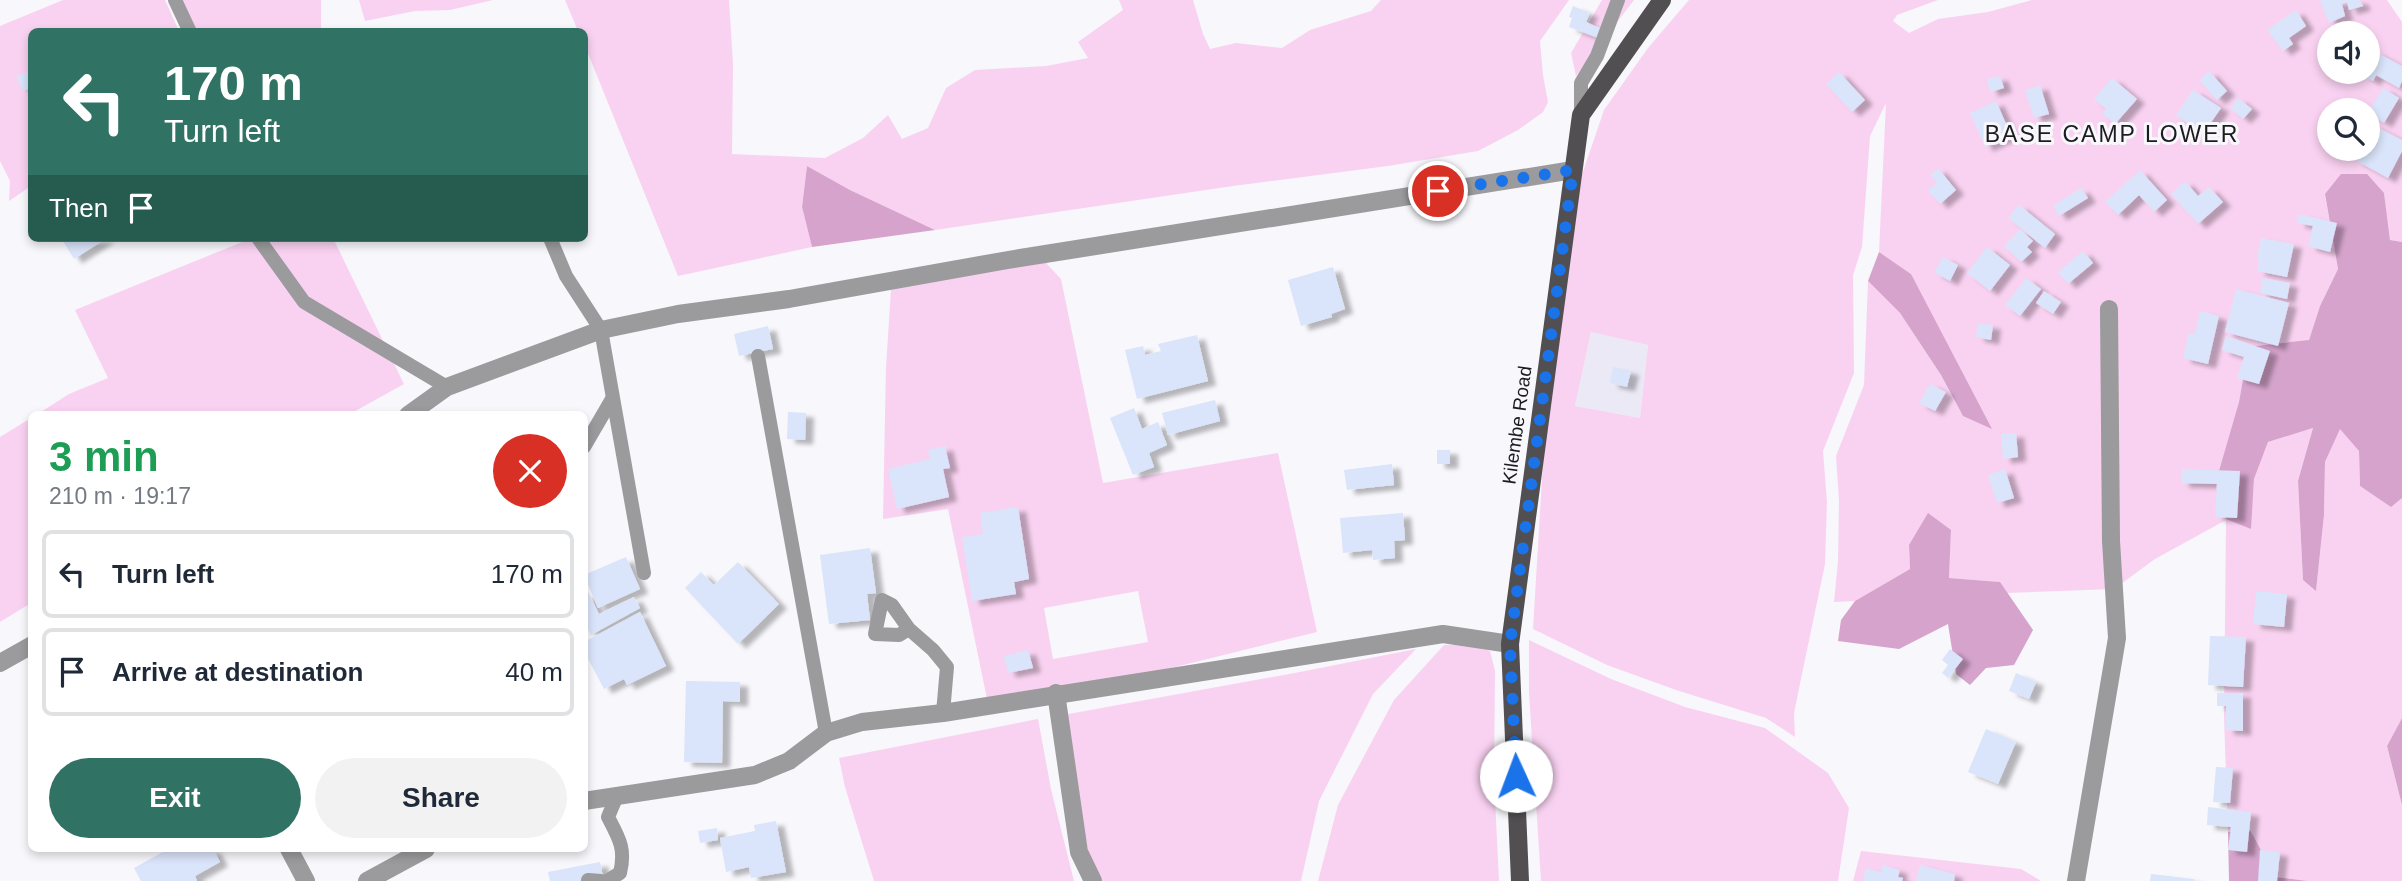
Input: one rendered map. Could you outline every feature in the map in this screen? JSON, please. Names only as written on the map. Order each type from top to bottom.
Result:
[{"type":"main road","name":"Kilembe Road","points":[[1520,881],[1510,645],[1581,115],[1662,0]]},
{"type":"street","points":[[414,411],[447,387],[601,330],[678,314],[789,299],[1022,257],[1573,170]]},
{"type":"street","points":[[2076,881],[2117,638],[2111,528],[2109,309]]},
{"type":"street","points":[[588,801],[755,775],[789,761],[826,733],[862,722],[943,713],[1056,693],[1443,634],[1510,645]]},
{"type":"street","points":[[0,663],[28,647]]},
{"type":"street","points":[[1056,693],[1079,852],[1093,881]]},
{"type":"street","points":[[291,852],[306,881]]},
{"type":"street","points":[[367,881],[420,852]]},
{"type":"lane","points":[[175,0],[188,28]]},
{"type":"lane","points":[[1581,115],[1581,83],[1597,55],[1618,0]]},
{"type":"lane","points":[[261,242],[304,302],[447,387]]},
{"type":"lane","points":[[552,242],[566,276],[601,330],[643,573]]},
{"type":"lane","points":[[758,356],[826,733]]},
{"type":"lane","points":[[588,440],[612,399]]},
{"type":"lane","points":[[909,629],[933,650],[947,667],[943,713]]},
{"type":"lane","points":[[607,881],[620,873],[624,857],[619,838],[608,817],[616,798]]},
{"type":"shaded area","points":[[63,0],[165,0],[178,28],[28,28],[28,188],[9,201],[10,181],[0,161],[0,26]]},
{"type":"shaded area","points":[[179,0],[321,0],[321,28],[186,28]]},
{"type":"shaded area","points":[[359,0],[493,0],[450,10],[415,11],[365,21]]},
{"type":"shaded area","points":[[565,0],[729,0],[733,64],[732,154],[825,158],[863,138],[888,115],[902,139],[928,128],[946,88],[975,70],[1046,66],[1088,58],[1078,42],[1123,10],[1119,0],[1193,0],[1210,49],[1236,43],[1282,48],[1310,30],[1371,11],[1381,0],[1569,0],[1540,41],[1548,102],[1543,112],[1518,130],[1478,151],[935,230],[850,190],[807,166],[802,207],[812,247],[678,276],[588,53],[588,28],[577,28]]},
{"type":"shaded area","points":[[1602,0],[1634,0],[1576,76],[1571,53]]},
{"type":"shaded area","points":[[1689,0],[1938,0],[1897,15],[1893,21],[1909,33],[1938,19],[1988,12],[2032,0],[2387,0],[2402,22],[2402,242],[2390,240],[2384,193],[2325,195],[2338,269],[2320,306],[2309,340],[2246,362],[2239,402],[2250,529],[2254,479],[2268,442],[2313,428],[2298,482],[2303,580],[2316,590],[2324,515],[2325,462],[2340,428],[2359,451],[2360,486],[2391,506],[2402,498],[2402,718],[2387,746],[2402,805],[2402,881],[2308,881],[2276,877],[2250,830],[2228,832],[2224,717],[2226,520],[2155,559],[2114,589],[2007,593],[1999,582],[1949,578],[1951,531],[1909,545],[1910,569],[1855,601],[1834,602],[1839,501],[1836,456],[1864,385],[1868,281],[1900,313],[1941,375],[1963,416],[1911,274],[1879,252],[1886,103],[1870,136],[1862,247],[1853,275],[1854,373],[1823,451],[1827,502],[1825,564],[1794,714],[1795,737],[1766,718],[1607,665],[1533,629],[1551,328],[1572,204],[1604,110],[1648,48]],"holes":[[[1591,332],[1648,345],[1640,418],[1575,406]]]},
{"type":"shaded area","points":[[807,166],[850,190],[935,230],[812,247],[802,207]]},
{"type":"shaded area","points":[[2341,174],[2367,174],[2384,193],[2390,240],[2402,242],[2402,498],[2391,507],[2360,486],[2359,451],[2340,429],[2325,462],[2324,515],[2316,591],[2303,580],[2298,481],[2313,428],[2268,442],[2254,479],[2251,529],[2226,519],[2217,478],[2239,402],[2246,362],[2256,346],[2309,340],[2320,306],[2338,269],[2325,194]]},
{"type":"shaded area","points":[[242,242],[335,242],[404,384],[355,411],[42,411],[69,394],[108,378],[75,310]]},
{"type":"shaded area","points":[[1879,252],[1911,274],[1992,429],[1963,416],[1941,375],[1900,313],[1868,281]]},
{"type":"shaded area","points":[[1047,253],[1047,264],[1061,279],[1103,483],[1278,453],[1317,632],[1155,672],[987,699],[948,509],[883,519],[886,367],[892,274]],"holes":[[[1138,591],[1148,642],[1053,659],[1044,608]]]},
{"type":"shaded area","points":[[1591,332],[1648,345],[1640,418],[1575,406]]},
{"type":"shaded area","points":[[28,420],[28,605],[0,622],[0,437]]},
{"type":"shaded area","points":[[1928,513],[1951,530],[1949,578],[2000,582],[2033,630],[2014,665],[1986,668],[1970,685],[1956,674],[1948,624],[1899,649],[1838,641],[1841,620],[1855,601],[1910,569],[1909,545]]},
{"type":"shaded area","points":[[1529,640],[1611,679],[1685,707],[1765,728],[1828,773],[1849,808],[1838,881],[1541,881],[1529,692]]},
{"type":"shaded area","points":[[1473,644],[1490,651],[1495,671],[1494,778],[1499,881],[1318,881],[1338,805],[1394,700],[1444,645]]},
{"type":"shaded area","points":[[1416,649],[1373,694],[1319,801],[1301,881],[1096,881],[1092,874],[1063,715]]},
{"type":"shaded area","points":[[2402,718],[2402,805],[2387,746]]},
{"type":"shaded area","points":[[1038,719],[1051,789],[1074,881],[874,881],[845,787],[839,758]]},
{"type":"shaded area","points":[[2250,830],[2276,877],[2308,881],[2229,881],[2228,832]]},
{"type":"shaded area","points":[[1861,851],[2021,869],[2041,881],[1853,881]]},
{"type":"building","points":[[2320,0],[2360,0],[2363,6],[2349,10],[2347,2],[2342,4],[2345,16],[2328,21]]},
{"type":"building","points":[[1573,6],[1590,13],[1586,22],[1602,29],[1598,38],[1569,27]]},
{"type":"building","points":[[2296,10],[2306,26],[2289,38],[2293,44],[2283,51],[2267,30]]},
{"type":"building","points":[[2380,54],[2402,66],[2399,88],[2380,77]]},
{"type":"building","points":[[2209,71],[2227,91],[2217,100],[2199,80]]},
{"type":"building","points":[[28,72],[28,89],[23,91],[16,77]]},
{"type":"building","points":[[1839,72],[1865,100],[1852,112],[1826,84]]},
{"type":"building","points":[[2000,76],[2004,88],[1990,92],[1987,79]]},
{"type":"building","points":[[2112,78],[2137,99],[2115,124],[2102,113],[2106,109],[2094,99]]},
{"type":"building","points":[[2040,85],[2049,114],[2034,118],[2025,90]]},
{"type":"building","points":[[2383,88],[2399,98],[2384,123],[2380,120],[2380,98],[2377,98]]},
{"type":"building","points":[[2193,90],[2221,108],[2203,134],[2176,115]]},
{"type":"building","points":[[2238,98],[2252,109],[2243,119],[2230,108]]},
{"type":"building","points":[[1996,101],[2011,135],[1985,147],[1970,113]]},
{"type":"building","points":[[2380,129],[2402,140],[2402,151],[2388,178],[2357,161],[2380,161]]},
{"type":"building","points":[[1938,168],[1956,190],[1940,204],[1928,190],[1937,183],[1930,175]]},
{"type":"building","points":[[2140,170],[2167,200],[2154,212],[2139,195],[2118,215],[2105,202]]},
{"type":"building","points":[[2185,181],[2198,196],[2209,187],[2223,202],[2198,224],[2171,194]]},
{"type":"building","points":[[2081,188],[2088,198],[2059,216],[2053,206]]},
{"type":"building","points":[[2019,205],[2055,234],[2045,248],[2008,218]]},
{"type":"building","points":[[2299,214],[2337,223],[2330,252],[2308,246],[2313,226],[2297,223]]},
{"type":"building","points":[[2020,229],[2033,241],[2027,247],[2032,252],[2021,262],[2004,246]]},
{"type":"building","points":[[2261,238],[2294,244],[2287,277],[2257,271]]},
{"type":"building","points":[[63,242],[101,242],[74,259]]},
{"type":"building","points":[[1987,247],[2010,265],[1990,291],[1967,273]]},
{"type":"building","points":[[2083,251],[2093,263],[2068,284],[2058,272]]},
{"type":"building","points":[[1943,257],[1958,265],[1950,281],[1934,272]]},
{"type":"building","points":[[1333,267],[1345,309],[1331,314],[1332,317],[1301,326],[1288,280]]},
{"type":"building","points":[[2026,278],[2041,289],[2020,316],[2005,305]]},
{"type":"building","points":[[2262,278],[2290,283],[2287,299],[2260,293]]},
{"type":"building","points":[[2236,289],[2289,303],[2278,346],[2225,332]]},
{"type":"building","points":[[2044,291],[2061,302],[2053,314],[2036,303]]},
{"type":"building","points":[[2200,311],[2219,316],[2208,364],[2183,358],[2189,333],[2195,334]]},
{"type":"building","points":[[1978,323],[1993,325],[1991,340],[1976,337]]},
{"type":"building","points":[[768,326],[773,349],[739,356],[734,334]]},
{"type":"building","points":[[1197,335],[1208,381],[1137,399],[1125,350],[1143,346],[1145,355],[1161,351],[1158,344]]},
{"type":"building","points":[[2226,336],[2270,351],[2259,384],[2237,378],[2244,357],[2222,350]]},
{"type":"building","points":[[1613,367],[1631,371],[1627,387],[1610,383]]},
{"type":"building","points":[[1930,384],[1946,392],[1935,411],[1919,403]]},
{"type":"building","points":[[1215,400],[1220,421],[1168,435],[1162,413]]},
{"type":"building","points":[[1134,408],[1142,429],[1158,422],[1167,445],[1149,453],[1154,467],[1133,475],[1110,418]]},
{"type":"building","points":[[788,412],[806,413],[805,440],[787,439]]},
{"type":"building","points":[[2016,433],[2018,457],[2003,459],[2001,434]]},
{"type":"building","points":[[945,446],[950,468],[943,469],[949,497],[897,509],[888,469],[930,459],[928,450]]},
{"type":"building","points":[[1437,450],[1450,450],[1450,464],[1437,464]]},
{"type":"building","points":[[1392,464],[1394,485],[1347,490],[1344,470]]},
{"type":"building","points":[[2005,469],[2014,498],[1997,503],[1988,475]]},
{"type":"building","points":[[2182,469],[2240,471],[2237,518],[2215,517],[2217,484],[2181,483]]},
{"type":"building","points":[[1018,507],[1029,579],[1014,582],[1016,594],[972,601],[962,537],[983,534],[980,513]]},
{"type":"building","points":[[1403,513],[1405,540],[1394,541],[1395,558],[1373,560],[1372,550],[1343,553],[1340,518]]},
{"type":"building","points":[[870,548],[876,593],[867,594],[870,620],[829,624],[820,555]]},
{"type":"building","points":[[626,557],[640,589],[598,608],[588,584],[588,573]]},
{"type":"building","points":[[738,562],[779,604],[738,644],[685,588],[701,572],[714,585]]},
{"type":"building","points":[[2256,591],[2287,594],[2284,627],[2253,624]]},
{"type":"building","points":[[588,592],[599,614],[634,597],[640,608],[591,635],[588,629]]},
{"type":"building","points":[[640,612],[666,666],[627,685],[624,679],[604,689],[588,659],[588,640]]},
{"type":"building","points":[[2210,636],[2246,637],[2243,687],[2208,685]]},
{"type":"building","points":[[1950,649],[1963,659],[1948,678],[1942,673],[1948,665],[1942,660]]},
{"type":"building","points":[[1028,650],[1033,668],[1008,673],[1004,656]]},
{"type":"building","points":[[2016,673],[2036,682],[2029,699],[2009,691]]},
{"type":"building","points":[[686,681],[740,682],[740,702],[723,701],[722,763],[684,762]]},
{"type":"building","points":[[2217,693],[2243,693],[2243,731],[2226,730],[2226,706],[2217,706]]},
{"type":"building","points":[[1986,729],[2016,742],[1998,784],[1968,772]]},
{"type":"building","points":[[2216,767],[2233,768],[2230,803],[2213,802]]},
{"type":"building","points":[[2208,807],[2251,812],[2247,852],[2228,850],[2231,827],[2207,825]]},
{"type":"building","points":[[776,821],[786,872],[751,878],[749,867],[726,872],[720,838],[755,831],[754,825]]},
{"type":"building","points":[[717,828],[718,840],[700,843],[698,831]]},
{"type":"building","points":[[2260,850],[2280,852],[2277,881],[2258,881]]},
{"type":"building","points":[[163,852],[215,852],[220,862],[195,876],[197,881],[141,881],[134,868]]},
{"type":"building","points":[[600,862],[603,877],[579,881],[550,881],[548,872]]},
{"type":"building","points":[[1883,865],[1900,870],[1898,877],[1903,878],[1902,881],[1863,881],[1866,868],[1881,872]]},
{"type":"building","points":[[1920,865],[1955,874],[1954,881],[1916,881]]},
{"type":"building","points":[[2151,874],[2194,879],[2194,881],[2150,881]]},
{"type":"district","name":"BASE CAMP LOWER","points":[[2112,134]]},
{"type":"route","points":[[1438,191],[1573,170],[1510,645],[1516,776]]}]
